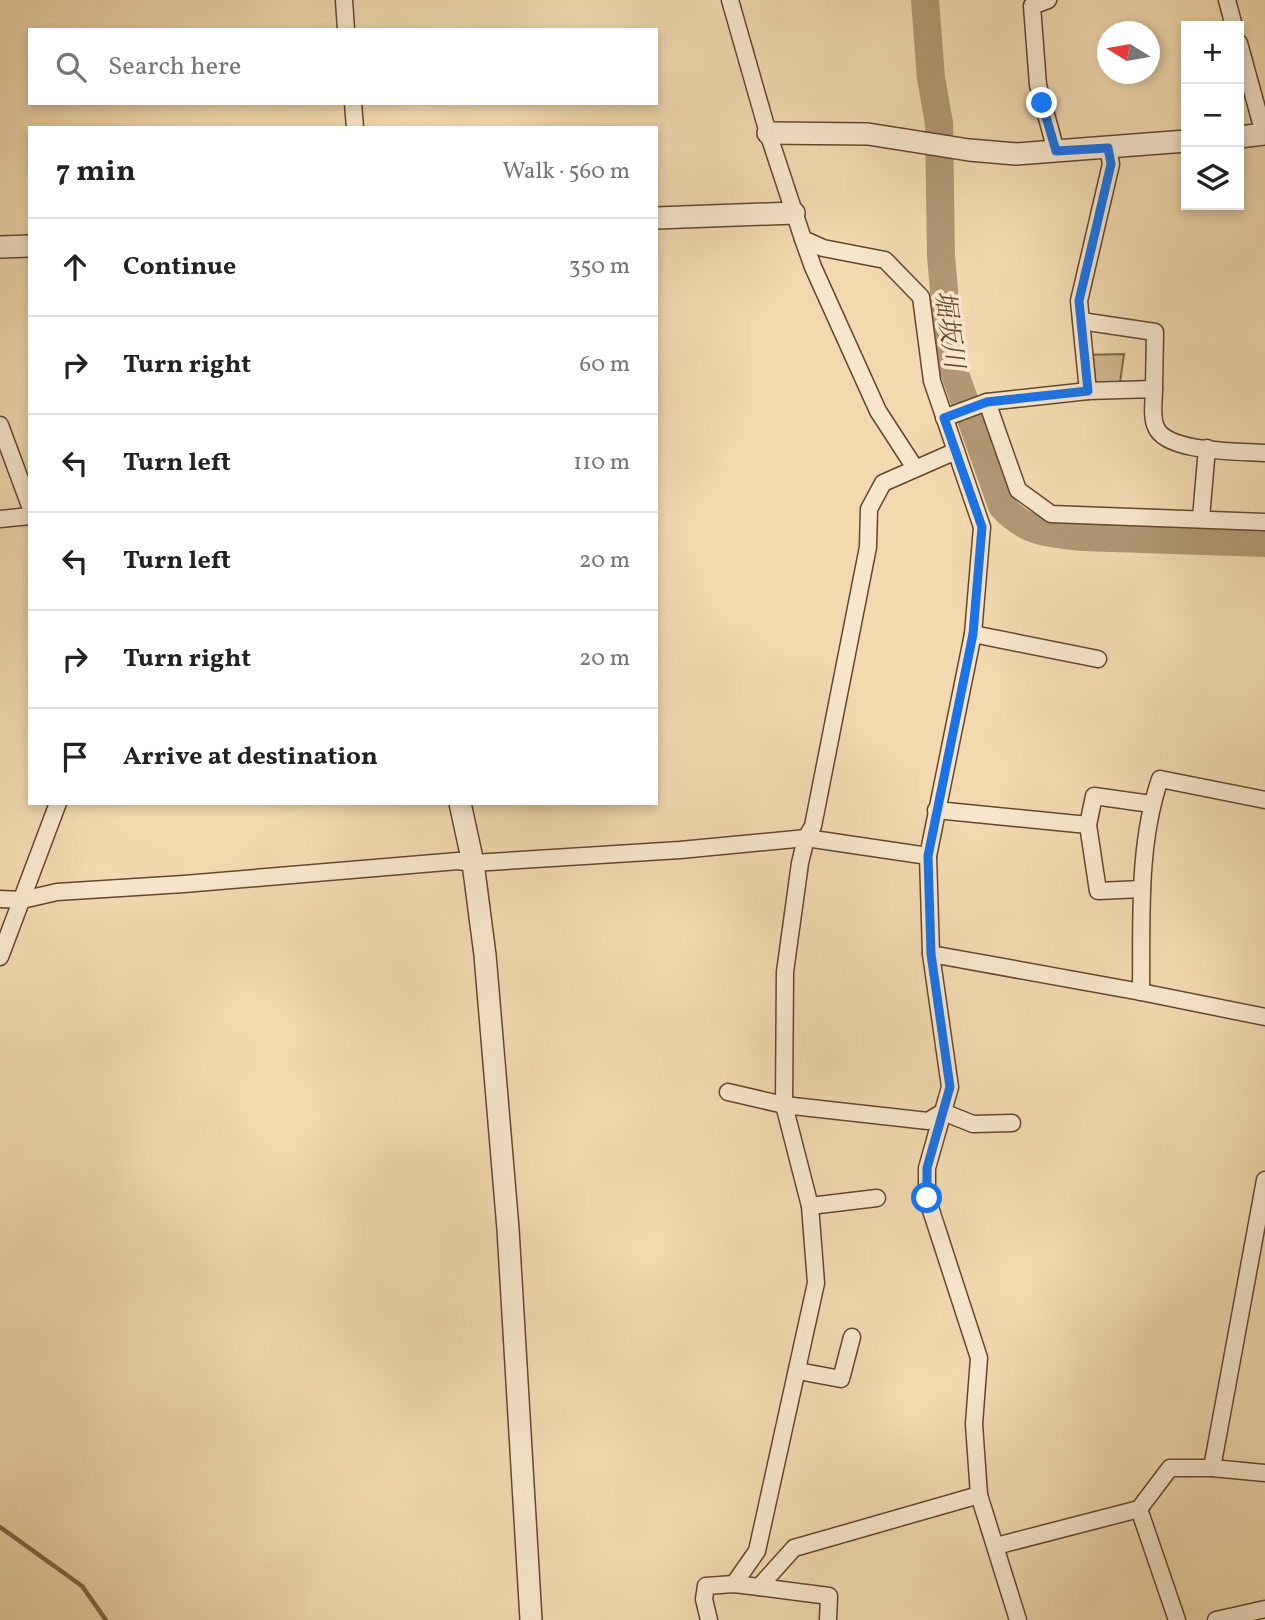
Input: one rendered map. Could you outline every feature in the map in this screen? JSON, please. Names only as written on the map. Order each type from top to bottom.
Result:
[{"type":"street","points":[[344,0],[346,28]]},
{"type":"street","points":[[730,0],[768,133],[813,267],[878,411],[915,468]]},
{"type":"street","points":[[1048,0],[1032,6],[1038,85],[1056,151]]},
{"type":"street","points":[[1227,0],[1233,21]]},
{"type":"street","points":[[1244,60],[1265,134],[1244,136]]},
{"type":"street","points":[[353,105],[355,126]]},
{"type":"street","points":[[768,133],[868,134],[1016,154],[1181,141]]},
{"type":"street","points":[[1088,391],[1079,301],[1111,164],[1108,148]]},
{"type":"street","points":[[658,218],[794,213]]},
{"type":"street","points":[[803,239],[824,248],[885,260],[921,296],[932,381],[948,417],[956,451],[982,527],[973,634],[928,856],[931,954],[950,1087],[927,1168],[927,1198],[979,1358],[974,1423],[979,1494],[1018,1620]]},
{"type":"street","points":[[0,247],[28,246]]},
{"type":"street","points":[[1081,321],[1155,332],[1155,426],[1162,437],[1179,445],[1265,453]]},
{"type":"street","points":[[948,417],[985,404],[1088,391],[1154,389]]},
{"type":"street","points":[[985,404],[1018,490],[1051,514],[1265,522]]},
{"type":"street","points":[[0,425],[28,501]]},
{"type":"street","points":[[1201,518],[1207,448]]},
{"type":"street","points":[[734,1584],[757,1551],[816,1283],[810,1206],[784,1105],[785,972],[800,863],[806,838],[814,826],[868,547],[869,509],[883,483],[956,451]]},
{"type":"street","points":[[0,519],[28,516]]},
{"type":"street","points":[[973,634],[1098,659]]},
{"type":"street","points":[[1141,992],[1142,889],[1151,804],[1160,779],[1265,800]]},
{"type":"street","points":[[1142,889],[1098,891],[1088,825],[1094,796],[1151,804]]},
{"type":"street","points":[[0,957],[57,805]]},
{"type":"street","points":[[460,805],[473,863],[485,954],[508,1229],[531,1620]]},
{"type":"street","points":[[936,810],[1088,825]]},
{"type":"street","points":[[0,899],[22,900],[57,892],[458,861],[473,863],[680,850],[806,838],[928,856]]},
{"type":"street","points":[[931,954],[1265,1017]]},
{"type":"street","points":[[728,1092],[784,1105],[928,1121],[943,1112]]},
{"type":"street","points":[[943,1112],[972,1124],[1012,1123]]},
{"type":"street","points":[[1212,1468],[1265,1180]]},
{"type":"street","points":[[810,1206],[877,1198]]},
{"type":"street","points":[[798,1371],[841,1379],[852,1337]]},
{"type":"street","points":[[996,1546],[1139,1509],[1170,1468],[1212,1468],[1265,1473]]},
{"type":"street","points":[[759,1587],[793,1548],[979,1494]]},
{"type":"street","points":[[1139,1509],[1177,1620]]},
{"type":"street","points":[[709,1620],[704,1599],[706,1586],[734,1584],[829,1596],[828,1620]]},
{"type":"street","points":[[1216,1620],[1265,1609]]},
{"type":"shaded area","points":[[1124,354],[1119,390],[1088,391],[1084,355]]},
{"type":"waterway","name":"堀坂川","points":[[925,0],[931,78],[939,123],[941,256],[950,360],[1002,506],[1029,527],[1059,534],[1265,543]]},
{"type":"waterway","points":[[0,1527],[82,1586],[106,1620]]},
{"type":"route","points":[[927,1198],[927,1168],[950,1087],[931,954],[928,856],[973,634],[982,527],[944,418],[987,402],[1088,391],[1079,301],[1111,164],[1108,148],[1056,151],[1042,103]]}]
